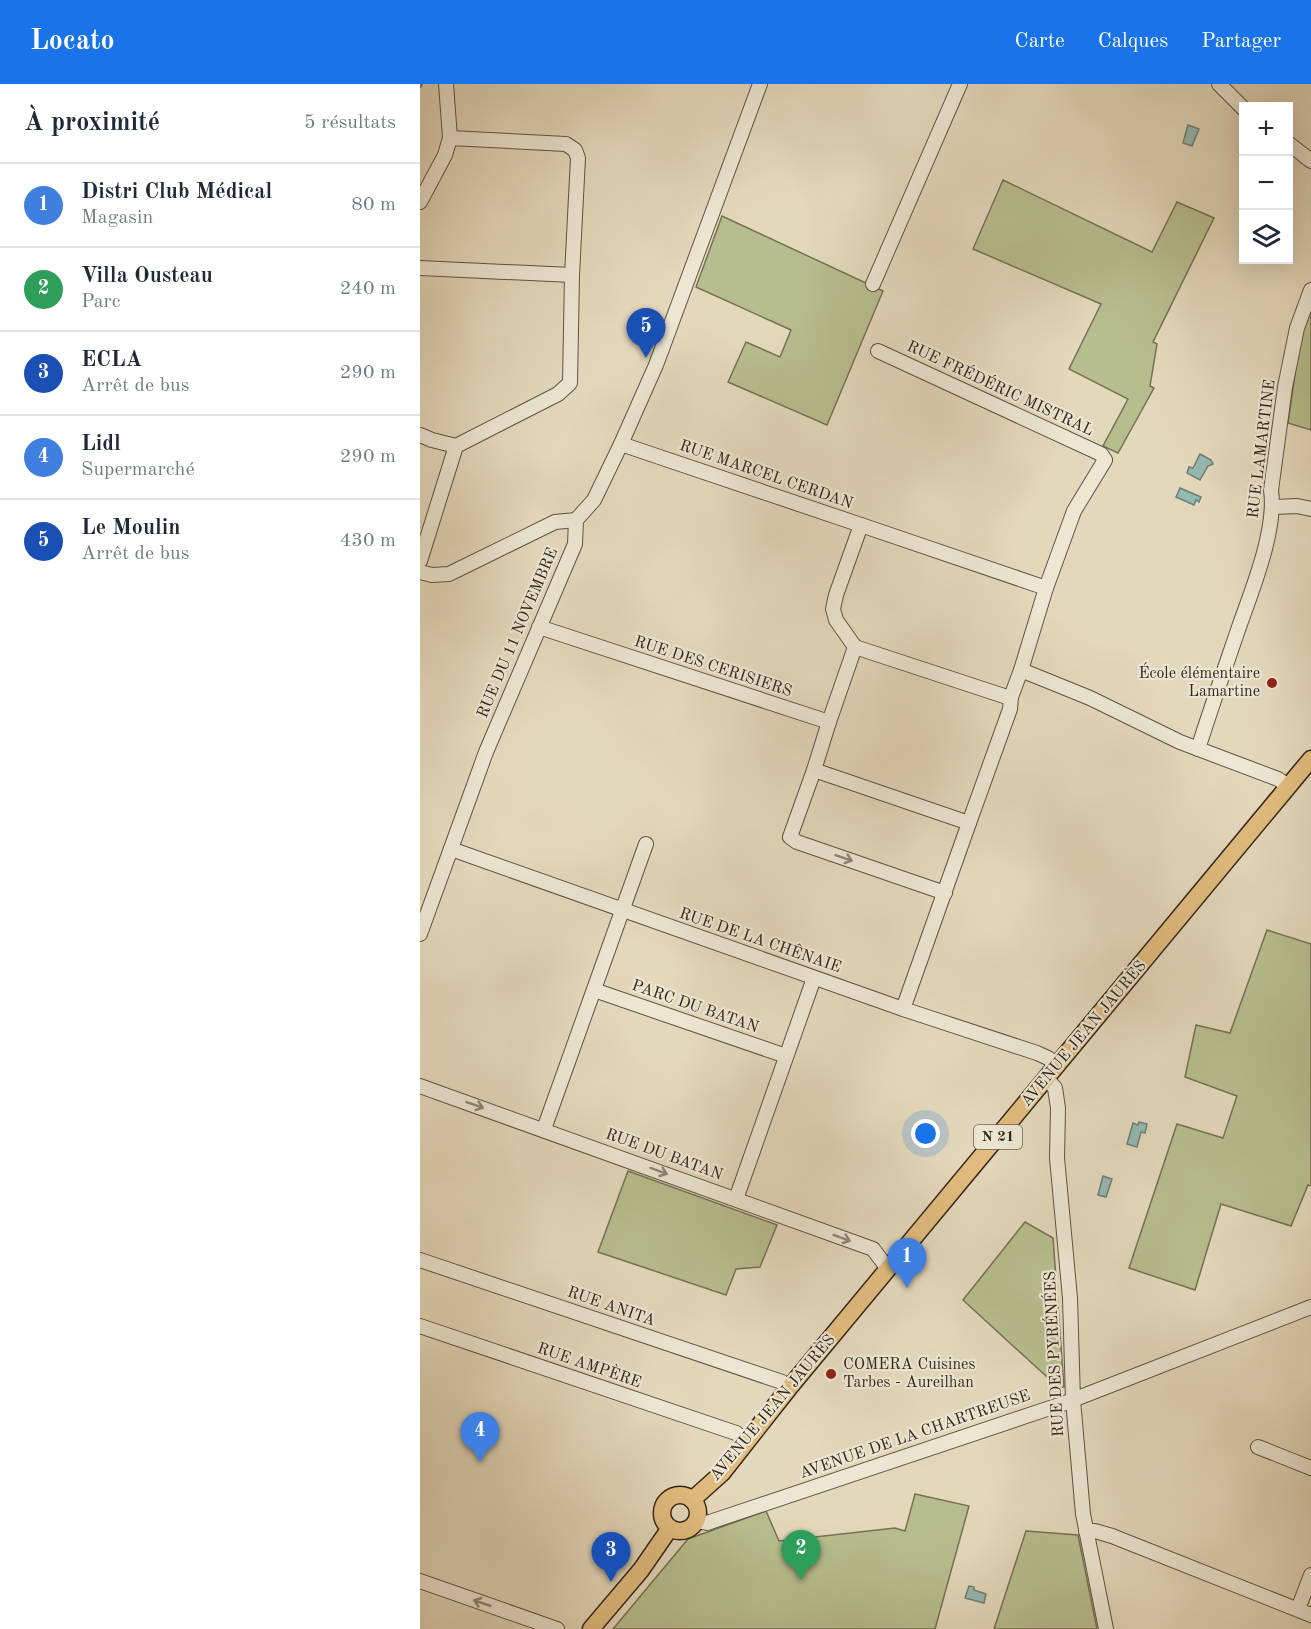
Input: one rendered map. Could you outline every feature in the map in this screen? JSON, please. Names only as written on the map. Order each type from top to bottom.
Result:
[{"type":"main road","name":"AVENUE JEAN JAURÈS","points":[[692,1500],[722,1473],[789,1388],[1288,786],[1310,763]]},
{"type":"main road","points":[[676,1496],[692,1500],[698,1509],[697,1521],[685,1531],[670,1528],[662,1513],[666,1502],[676,1496]]},
{"type":"main road","points":[[591,1629],[641,1570],[670,1528]]},
{"type":"street","points":[[420,202],[445,155],[450,138],[446,84]]},
{"type":"street","points":[[420,572],[449,574],[555,522],[576,520],[594,500],[656,365],[760,84]]},
{"type":"street","points":[[873,284],[960,84]]},
{"type":"street","points":[[1219,84],[1239,104]]},
{"type":"street","points":[[420,435],[456,446],[558,394],[570,383],[572,275],[578,158],[575,150],[566,144],[450,138]]},
{"type":"street","points":[[1293,147],[1311,161]]},
{"type":"street","points":[[420,268],[572,275]]},
{"type":"street","name":"RUE LAMARTINE","points":[[1198,749],[1250,596],[1271,525],[1274,507],[1271,490],[1285,387],[1297,328],[1311,290]]},
{"type":"street","name":"RUE FRÉDÉRIC MISTRAL","points":[[878,351],[1101,454],[1105,460],[1074,511],[1046,588]]},
{"type":"street","name":"RUE MARCEL CERDAN","points":[[621,444],[861,525],[836,594],[833,609],[836,620],[855,647]]},
{"type":"street","points":[[420,561],[456,446]]},
{"type":"street","points":[[1274,507],[1297,506],[1311,509]]},
{"type":"street","name":"RUE DU 11 NOVEMBRE","points":[[420,934],[486,752],[575,544],[576,520]]},
{"type":"street","points":[[861,525],[1046,588],[1011,697],[1010,709],[903,1009]]},
{"type":"street","name":"RUE DES CERISIERS","points":[[539,627],[829,722]]},
{"type":"street","points":[[945,893],[796,842],[790,837],[855,647],[998,695],[1011,697]]},
{"type":"street","points":[[1021,670],[1090,698],[1198,749],[1265,773],[1288,786]]},
{"type":"street","points":[[814,770],[969,823]]},
{"type":"street","points":[[544,1129],[646,844]]},
{"type":"street","name":"RUE DE LA CHÊNAIE","points":[[451,849],[814,978],[1048,1058],[1058,1065]]},
{"type":"street","points":[[736,1199],[814,978]]},
{"type":"street","name":"PARC DU BATAN","points":[[594,990],[786,1056]]},
{"type":"street","name":"RUE DES PYRÉNÉES","points":[[1047,1079],[1055,1088],[1058,1108],[1057,1158],[1070,1298],[1073,1400],[1086,1531],[1106,1629]]},
{"type":"street","name":"RUE DU BATAN","points":[[420,1086],[873,1249],[888,1269]]},
{"type":"street","name":"RUE ANITA","points":[[420,1260],[782,1382],[789,1388]]},
{"type":"street","name":"AVENUE DE LA CHARTREUSE","points":[[697,1521],[707,1523],[1073,1400],[1311,1307]]},
{"type":"street","name":"RUE AMPÈRE","points":[[420,1326],[736,1433],[746,1441]]},
{"type":"street","points":[[1258,1447],[1311,1468]]},
{"type":"street","points":[[1086,1531],[1112,1536],[1305,1612],[1311,1575]]},
{"type":"street","points":[[420,1581],[557,1629]]},
{"type":"green space","points":[[1003,180],[1152,252],[1177,202],[1214,218],[1153,342],[1157,344],[1150,386],[1154,388],[1118,453],[1103,446],[1128,399],[1069,369],[1101,304],[973,249]]},
{"type":"green space","points":[[722,216],[883,291],[827,425],[728,382],[746,342],[780,357],[791,330],[696,287]]},
{"type":"green space","points":[[1311,306],[1311,430],[1288,423],[1300,339]]},
{"type":"green space","points":[[1267,930],[1311,944],[1311,1186],[1308,1185],[1291,1226],[1221,1204],[1195,1290],[1129,1268],[1177,1124],[1223,1138],[1237,1096],[1185,1077],[1196,1025],[1230,1033]]},
{"type":"green space","points":[[628,1171],[777,1225],[760,1267],[736,1269],[726,1295],[598,1252]]},
{"type":"green space","points":[[1025,1222],[1053,1238],[1064,1387],[1059,1388],[963,1300]]},
{"type":"green space","points":[[915,1494],[969,1506],[935,1629],[613,1629],[688,1539],[766,1511],[779,1541],[895,1528],[905,1531]]},
{"type":"green space","points":[[1026,1531],[1078,1535],[1097,1629],[994,1629]]},
{"type":"water","points":[[1188,125],[1199,129],[1192,146],[1183,143]]},
{"type":"water","points":[[1200,454],[1211,460],[1213,464],[1208,466],[1200,480],[1187,473],[1189,467],[1193,468]]},
{"type":"water","points":[[1180,488],[1201,497],[1199,502],[1196,500],[1194,505],[1176,497]]},
{"type":"water","points":[[1139,1122],[1147,1124],[1145,1133],[1141,1132],[1137,1147],[1127,1144],[1133,1123],[1138,1125]]},
{"type":"water","points":[[1103,1176],[1112,1179],[1106,1197],[1098,1195]]},
{"type":"water","points":[[969,1586],[986,1594],[984,1603],[965,1598]]},
{"type":"place","name":"Le Moulin","points":[[646,358]]},
{"type":"place","name":"École élémentaire Lamartine","points":[[1272,683]]},
{"type":"place","name":"Distri Club Médical","points":[[907,1288]]},
{"type":"place","name":"COMERA Cuisines Tarbes - Aureilhan","points":[[831,1374]]},
{"type":"place","name":"Lidl","points":[[480,1462]]},
{"type":"place","name":"Villa Ousteau","points":[[801,1580]]},
{"type":"place","name":"ECLA","points":[[611,1582]]}]
